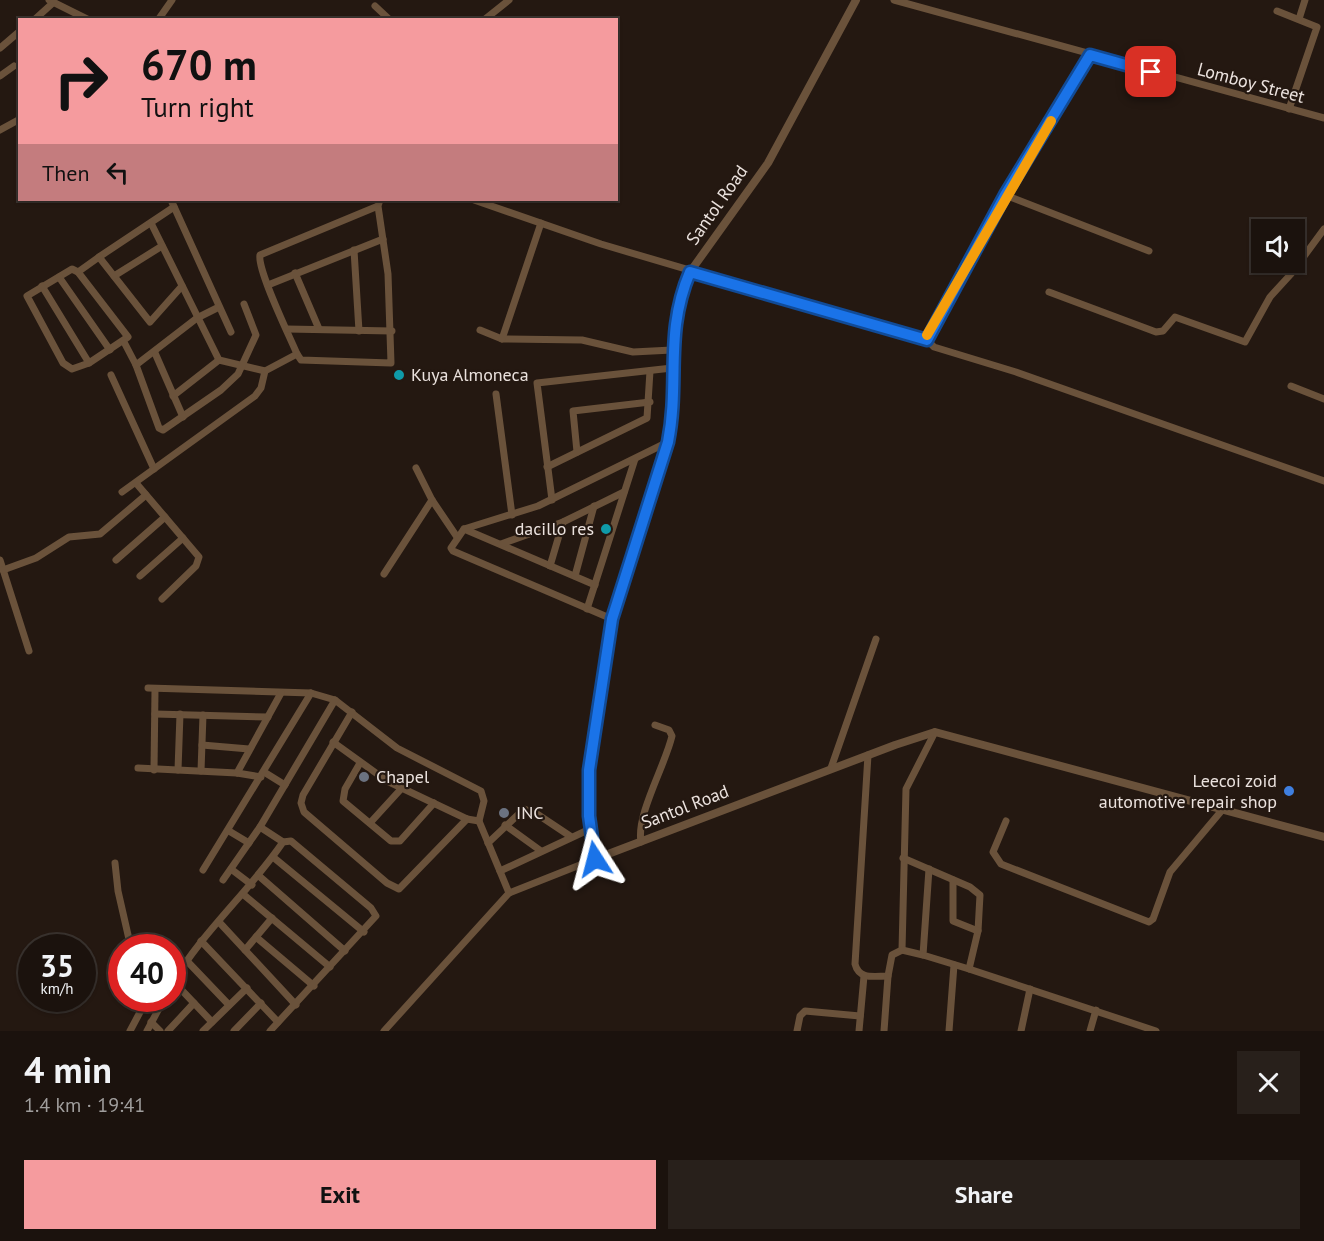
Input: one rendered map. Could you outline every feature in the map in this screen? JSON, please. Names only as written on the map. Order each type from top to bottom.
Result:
[{"type":"street","points":[[159,18],[172,0]]},
{"type":"street","points":[[486,18],[508,0]]},
{"type":"street","name":"Santol Road","points":[[856,0],[768,162],[690,272],[679,302],[672,350],[672,412],[668,442],[612,619],[589,770],[590,829],[595,859],[868,754],[935,732]]},
{"type":"street","name":"Lomboy Street","points":[[894,0],[1324,118]]},
{"type":"street","points":[[1299,19],[1305,0]]},
{"type":"street","points":[[36,18],[51,1],[85,18]]},
{"type":"street","points":[[375,6],[388,18]]},
{"type":"street","points":[[1277,11],[1316,26],[1317,30],[1289,109]]},
{"type":"street","points":[[0,48],[18,33]]},
{"type":"street","points":[[927,340],[1005,195],[1090,55]]},
{"type":"street","points":[[0,76],[14,66]]},
{"type":"street","points":[[1,127],[18,120]]},
{"type":"street","points":[[1005,195],[1149,250]]},
{"type":"street","points":[[477,201],[690,272],[927,340],[934,347],[1016,372],[1324,480]]},
{"type":"street","points":[[78,272],[151,223],[173,203],[231,332]]},
{"type":"street","points":[[379,203],[382,239],[388,273],[392,331],[390,364],[305,361],[297,354],[268,285],[259,260],[264,252],[379,203]]},
{"type":"street","points":[[151,223],[219,360],[265,371],[297,354]]},
{"type":"street","points":[[502,339],[541,223]]},
{"type":"street","points":[[1049,292],[1156,332],[1163,331],[1175,317],[1245,342],[1270,297],[1291,274],[1324,229]]},
{"type":"street","points":[[268,285],[382,239]]},
{"type":"street","points":[[114,276],[162,246]]},
{"type":"street","points":[[354,250],[359,331]]},
{"type":"street","points":[[99,257],[152,322],[182,286]]},
{"type":"street","points":[[72,269],[78,272],[128,333],[124,342],[90,363],[72,369],[63,363],[27,296],[72,269]]},
{"type":"street","points":[[295,273],[319,329]]},
{"type":"street","points":[[59,277],[110,350]]},
{"type":"street","points":[[42,286],[90,363]]},
{"type":"street","points":[[124,342],[136,365],[160,430],[221,390],[238,374],[256,334],[244,304]]},
{"type":"street","points":[[136,365],[155,353],[197,318],[219,307]]},
{"type":"street","points":[[286,329],[392,331]]},
{"type":"street","points":[[480,330],[502,339],[582,340],[633,352],[672,350]]},
{"type":"street","points":[[155,353],[183,417]]},
{"type":"street","points":[[173,396],[219,360]]},
{"type":"street","points":[[552,500],[537,383],[672,368]]},
{"type":"street","points":[[122,492],[255,396],[261,388],[265,371]]},
{"type":"street","points":[[547,467],[643,422],[647,418],[650,402],[650,371]]},
{"type":"street","points":[[111,375],[154,469]]},
{"type":"street","points":[[1291,386],[1324,399]]},
{"type":"street","points":[[496,394],[512,515]]},
{"type":"street","points":[[577,452],[573,411],[650,402]]},
{"type":"street","points":[[612,619],[453,551],[451,548],[464,529],[552,500],[668,442]]},
{"type":"street","points":[[588,609],[635,459]]},
{"type":"street","points":[[416,468],[432,500],[457,537]]},
{"type":"street","points":[[136,483],[198,554],[199,561],[162,599]]},
{"type":"street","points":[[501,544],[563,522],[624,492]]},
{"type":"street","points":[[3,570],[36,558],[69,537],[100,534],[146,495]]},
{"type":"street","points":[[384,574],[432,500]]},
{"type":"street","points":[[574,576],[594,506]]},
{"type":"street","points":[[116,560],[165,517]]},
{"type":"street","points":[[550,566],[563,522]]},
{"type":"street","points":[[464,529],[595,585]]},
{"type":"street","points":[[140,576],[183,538]]},
{"type":"street","points":[[0,560],[29,651]]},
{"type":"street","points":[[831,768],[876,639]]},
{"type":"street","points":[[154,770],[155,714],[151,689],[311,693],[335,700],[397,748],[481,791],[484,801],[479,821],[509,893]]},
{"type":"street","points":[[237,773],[281,693]]},
{"type":"street","points":[[203,870],[229,831],[311,693]]},
{"type":"street","points":[[223,880],[260,827],[335,700]]},
{"type":"street","points":[[352,712],[303,795],[301,807],[304,812],[393,887],[399,889],[466,819]]},
{"type":"street","points":[[155,714],[268,717]]},
{"type":"street","points":[[178,770],[180,714]]},
{"type":"street","points":[[201,771],[203,715]]},
{"type":"street","points":[[641,842],[639,823],[658,778],[672,736],[669,730],[655,725]]},
{"type":"street","points":[[902,950],[906,789],[935,732],[1324,837]]},
{"type":"street","points":[[333,742],[360,763],[401,789],[466,819],[479,821]]},
{"type":"street","points":[[202,746],[249,749]]},
{"type":"street","points":[[868,754],[855,964],[859,973],[864,976],[888,976]]},
{"type":"street","points":[[360,763],[342,799],[392,841],[397,842],[434,803]]},
{"type":"street","points":[[138,768],[263,775],[285,785]]},
{"type":"street","points":[[370,823],[401,789]]},
{"type":"street","points":[[488,843],[520,810],[526,809],[570,836]]},
{"type":"street","points":[[1006,821],[993,852],[996,861],[1149,922],[1153,919],[1170,872],[1222,809]]},
{"type":"street","points":[[505,825],[541,851]]},
{"type":"street","points":[[260,827],[284,842],[294,843],[371,908],[376,918],[270,1031]]},
{"type":"street","points":[[500,871],[570,836],[590,829]]},
{"type":"street","points":[[229,831],[249,843]]},
{"type":"street","points":[[229,1005],[187,961],[201,941],[244,895],[284,842]]},
{"type":"street","points":[[273,857],[364,932]]},
{"type":"street","points":[[903,858],[970,886],[980,895],[978,931],[969,969]]},
{"type":"street","points":[[384,1031],[509,893],[595,859]]},
{"type":"street","points":[[115,863],[128,934]]},
{"type":"street","points":[[231,869],[252,885]]},
{"type":"street","points":[[923,956],[929,869]]},
{"type":"street","points":[[259,876],[345,951]]},
{"type":"street","points":[[953,880],[953,921],[978,931]]},
{"type":"street","points":[[244,895],[330,967]]},
{"type":"street","points":[[245,950],[272,918]]},
{"type":"street","points":[[219,922],[296,1005]]},
{"type":"street","points":[[256,937],[314,986]]},
{"type":"street","points":[[201,941],[278,1023]]},
{"type":"street","points":[[884,1031],[892,955],[902,950],[954,964],[1156,1031]]},
{"type":"street","points":[[949,1031],[954,964]]},
{"type":"street","points":[[859,1031],[864,976]]},
{"type":"street","points":[[203,1031],[247,988]]},
{"type":"street","points":[[1021,1031],[1030,989]]},
{"type":"street","points":[[186,995],[212,1022]]},
{"type":"street","points":[[168,1031],[194,1003]]},
{"type":"street","points":[[234,1031],[261,1004]]},
{"type":"street","points":[[1090,1031],[1096,1010]]},
{"type":"street","points":[[797,1031],[800,1016],[804,1011],[860,1016]]},
{"type":"street","points":[[130,1031],[140,1012]]},
{"type":"street","points":[[147,1031],[157,1012]]},
{"type":"street","points":[[151,1022],[160,1031]]},
{"type":"slow traffic","points":[[927,335],[1005,195],[1051,121]]},
{"type":"place","name":"Kuya Almoneca","points":[[399,375]]},
{"type":"place","name":"dacillo res","points":[[606,529]]},
{"type":"place","name":"Chapel","points":[[364,777]]},
{"type":"place","name":"Leecoi zoid automotive repair shop","points":[[1289,791]]},
{"type":"place","name":"INC","points":[[504,813]]},
{"type":"route","points":[[595,859],[590,829],[588,789],[592,740],[612,619],[671,429],[674,330],[679,302],[690,272],[927,340],[927,335],[1005,195],[1090,55],[1151,72]]}]
